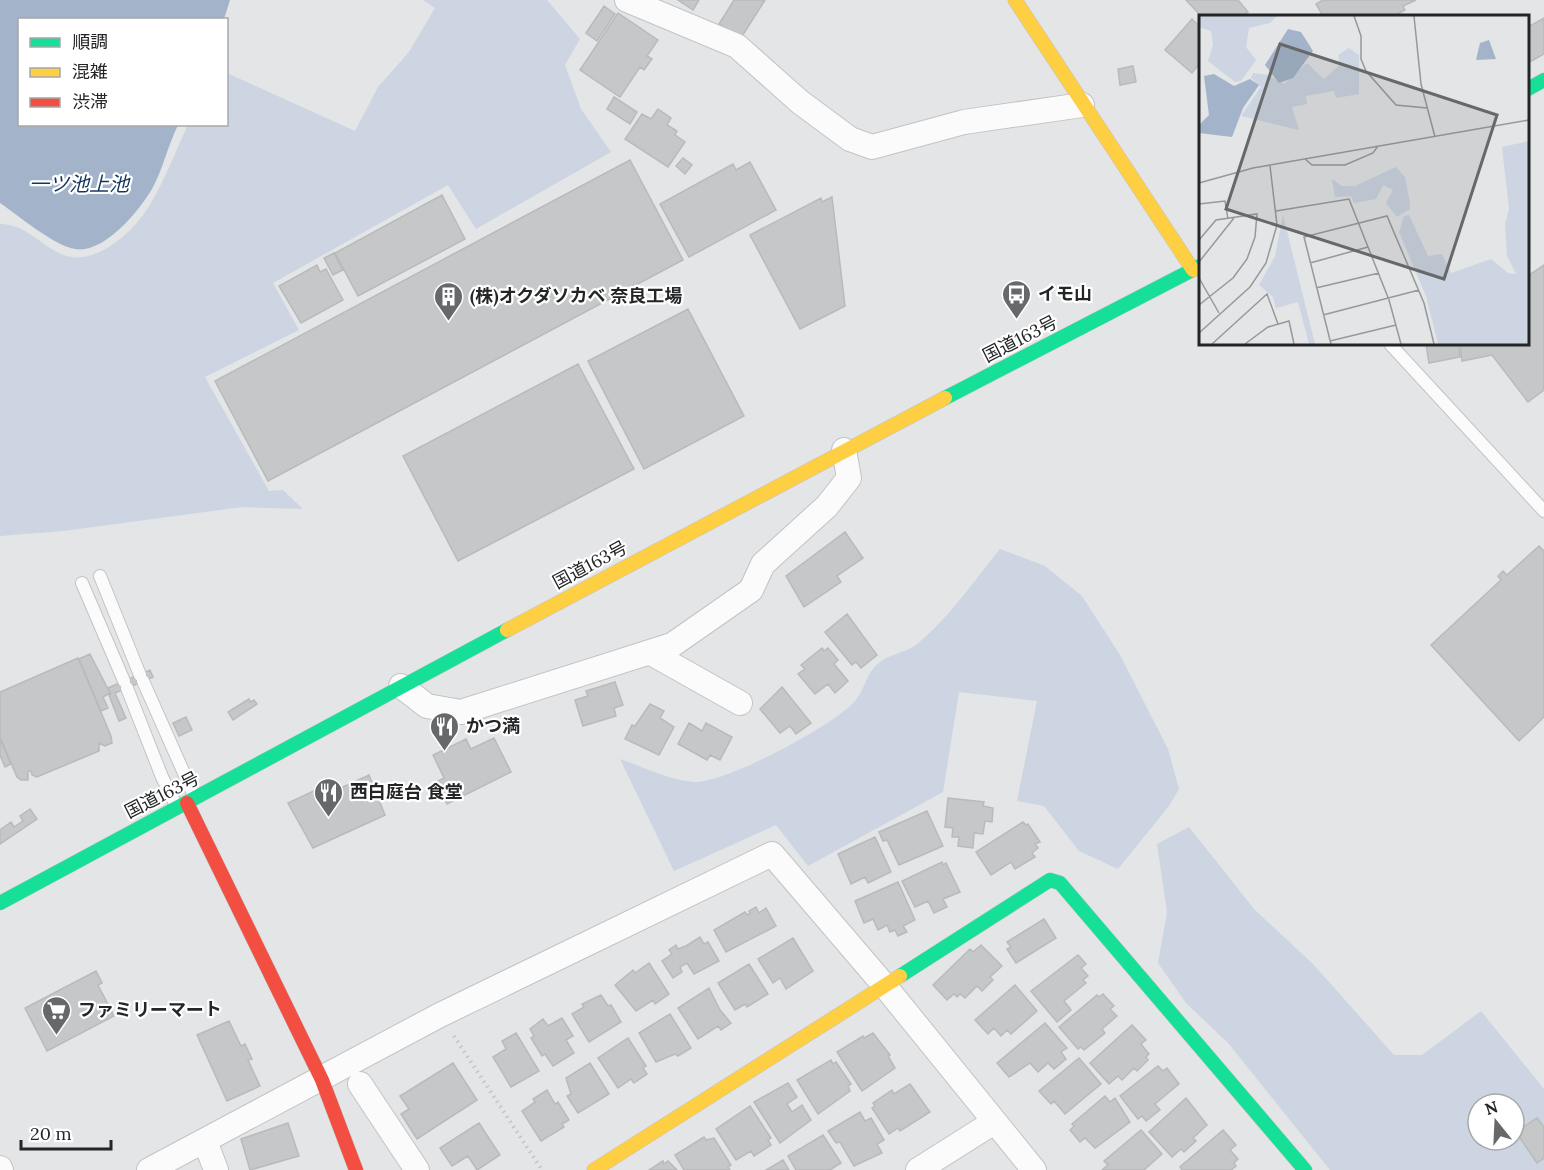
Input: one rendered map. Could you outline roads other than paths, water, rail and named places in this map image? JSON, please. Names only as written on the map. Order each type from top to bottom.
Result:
[{"type":"main road","points":[[1016,0],[1082,105],[1197,268]]},
{"type":"main road","points":[[1529,88],[1544,80]]},
{"type":"main road","name":"国道163号","points":[[0,903],[844,450],[1197,268]]},
{"type":"main road","points":[[186,804],[322,1080],[356,1170]]},
{"type":"main road","points":[[594,1170],[1050,880],[1059,883],[1305,1170]]},
{"type":"street","points":[[627,0],[737,46],[808,109],[850,139],[872,147],[964,122],[1082,105]]},
{"type":"street","points":[[401,686],[427,706],[461,712],[672,645],[751,590],[763,564],[827,506],[849,478],[844,450]]},
{"type":"street","points":[[651,652],[740,703]]},
{"type":"street","points":[[149,1170],[322,1080],[440,1015],[772,854],[884,985],[1034,1170]]},
{"type":"street","points":[[360,1084],[417,1170]]},
{"type":"street","points":[[918,1170],[994,1122]]},
{"type":"street","points":[[205,1141],[216,1170]]},
{"type":"lane","points":[[1391,345],[1544,511]]},
{"type":"lane","points":[[100,576],[142,678],[186,804]]},
{"type":"lane","points":[[82,583],[162,777],[186,804]]},
{"type":"water","name":"一ツ池上池","points":[[0,0],[230,0],[224,18],[18,18],[18,126],[178,126],[156,181],[146,198],[130,219],[109,238],[97,245],[86,249],[66,246],[47,236],[0,203]]},
{"type":"place","name":"イモ山","points":[[1017,320]]},
{"type":"place","name":"(株)オクダソカベ 奈良工場","points":[[449,322]]},
{"type":"place","name":"かつ満","points":[[445,752]]},
{"type":"place","name":"西白庭台 食堂","points":[[329,818]]},
{"type":"place","name":"ファミリーマート","points":[[57,1036]]}]
